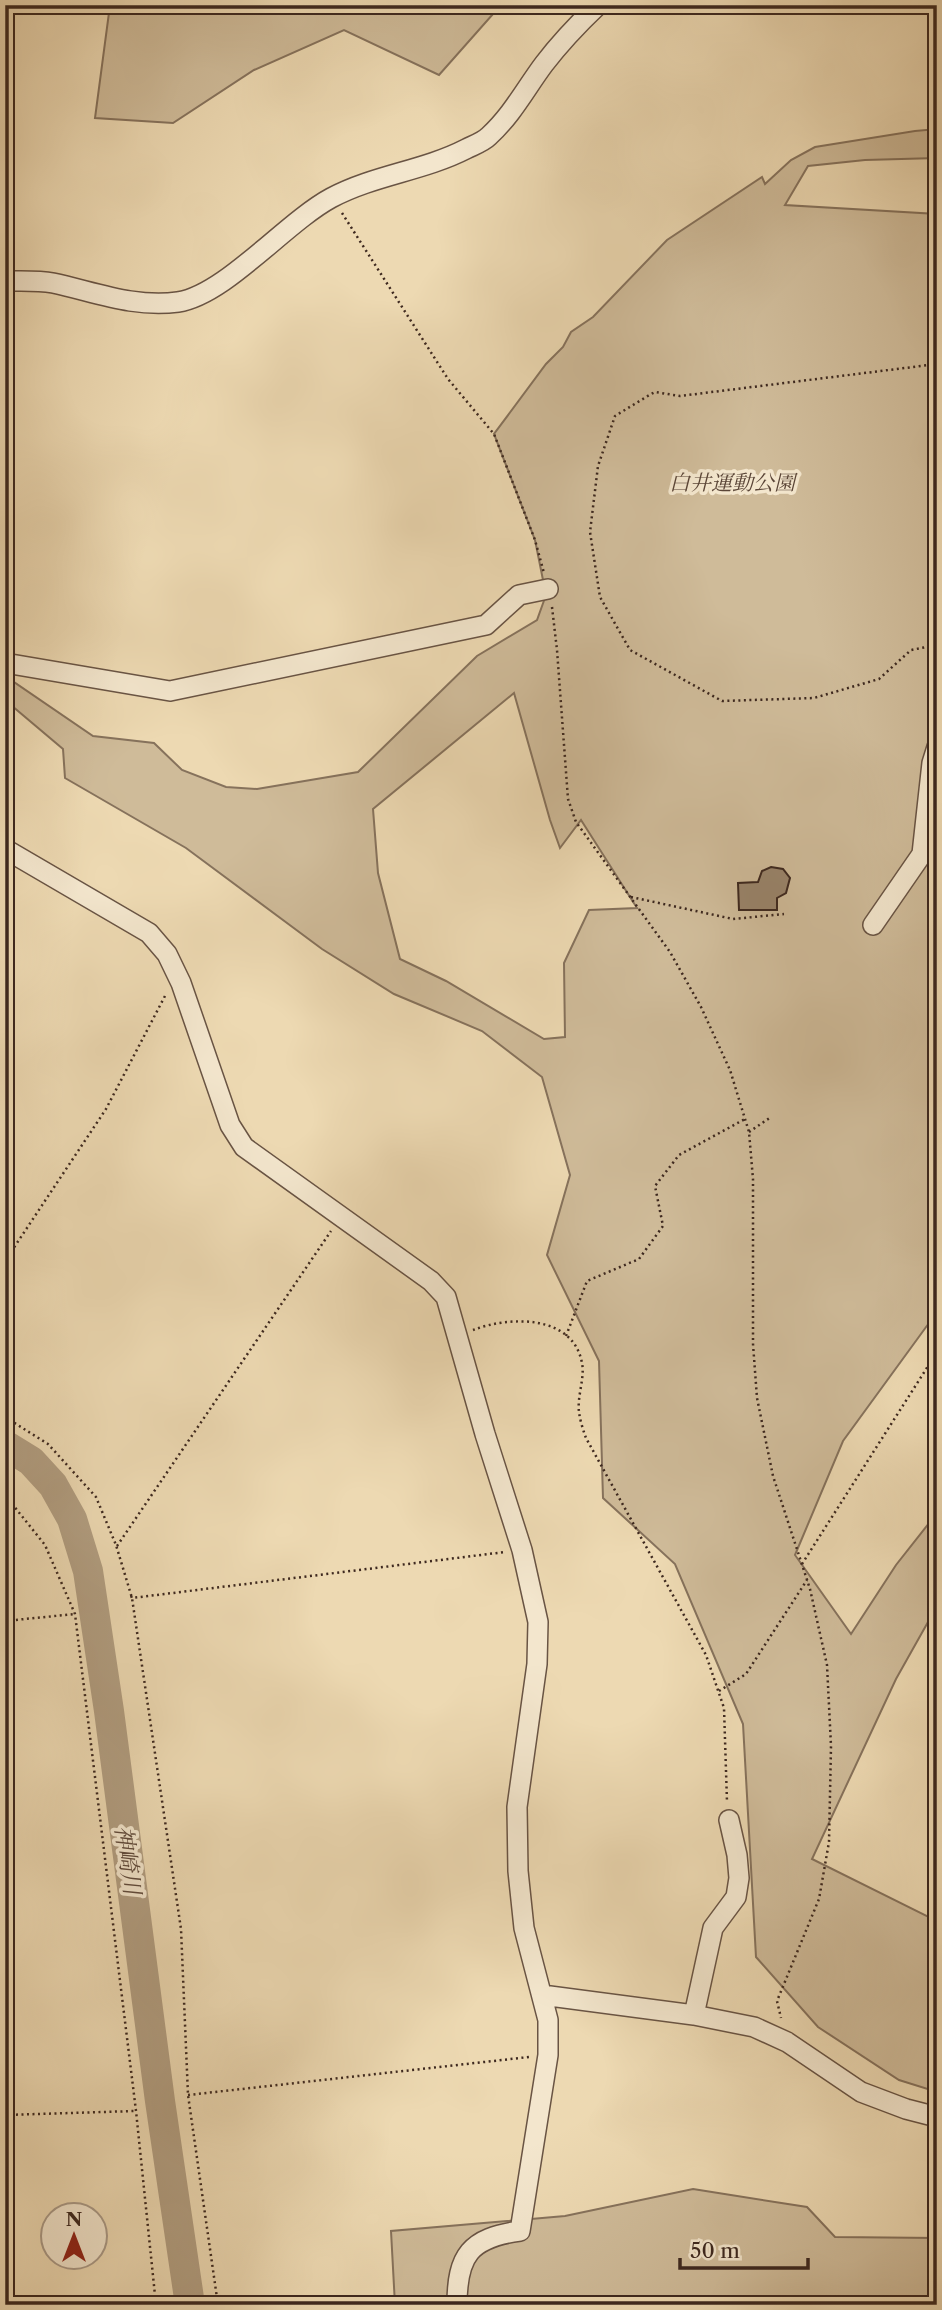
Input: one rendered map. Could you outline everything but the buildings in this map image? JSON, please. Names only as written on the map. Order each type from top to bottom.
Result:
[{"type":"street","points":[[5,281],[50,282],[121,301],[154,304],[181,302],[204,293],[297,220],[331,198],[446,159],[488,138],[518,105],[543,65],[598,5]]},
{"type":"street","points":[[5,663],[170,691],[486,625],[519,596],[548,589]]},
{"type":"street","points":[[873,925],[922,855],[932,763],[937,747]]},
{"type":"street","points":[[5,849],[149,933],[167,954],[181,983],[230,1125],[244,1147],[431,1281],[446,1297],[522,1550],[538,1622],[537,1664],[517,1807],[518,1871],[524,1928],[548,2020],[548,2055],[520,2231],[482,2241],[469,2251],[459,2276],[457,2305]]},
{"type":"street","points":[[694,2015],[712,1928],[736,1897],[739,1878],[737,1855],[729,1820]]},
{"type":"street","points":[[542,1995],[694,2015],[754,2027],[787,2042],[861,2092],[905,2109],[937,2117]]},
{"type":"path","points":[[331,198],[448,379],[494,434],[535,540],[548,589],[557,650],[568,799],[576,822],[670,952],[701,1007],[730,1070],[749,1132],[753,1179],[753,1344],[757,1398],[773,1476],[807,1580],[827,1665],[831,1746],[829,1842],[819,1899],[777,2001],[787,2042]]},
{"type":"path","points":[[937,364],[680,396],[655,392],[615,416],[598,466],[590,533],[600,597],[630,650],[722,701],[814,698],[879,679],[911,650],[937,645]]},
{"type":"path","points":[[631,897],[733,919],[784,914]]},
{"type":"path","points":[[5,1261],[106,1109],[167,993]]},
{"type":"path","points":[[749,1132],[771,1117]]},
{"type":"path","points":[[566,1336],[587,1281],[639,1259],[663,1226],[655,1186],[679,1155],[745,1119]]},
{"type":"path","points":[[116,1545],[341,1217]]},
{"type":"path","points":[[457,1336],[486,1324],[520,1321],[556,1326],[576,1347],[583,1364],[578,1411],[586,1438],[706,1655],[719,1691],[724,1708],[729,1820]]},
{"type":"path","points":[[802,1564],[937,1352]]},
{"type":"path","points":[[5,1417],[48,1444],[96,1497],[116,1545],[132,1598],[181,1929],[188,2095],[218,2305]]},
{"type":"path","points":[[5,1494],[45,1545],[75,1614],[136,2111],[156,2305]]},
{"type":"path","points":[[132,1598],[522,1550]]},
{"type":"path","points":[[719,1691],[746,1674],[807,1580]]},
{"type":"path","points":[[5,1621],[75,1614]]},
{"type":"path","points":[[188,2095],[548,2055]]},
{"type":"path","points":[[5,2115],[136,2111]]},
{"type":"green space","points":[[110,5],[501,5],[439,75],[344,30],[254,70],[173,123],[95,118]]},
{"type":"green space","name":"白井運動公園","points":[[937,129],[937,158],[865,160],[808,166],[785,205],[937,214],[937,1312],[843,1441],[795,1555],[851,1634],[896,1565],[937,1513],[937,1606],[896,1679],[812,1859],[937,1921],[937,2092],[899,2080],[818,2027],[756,1957],[743,1724],[675,1564],[603,1498],[599,1361],[547,1255],[570,1175],[542,1077],[482,1031],[394,994],[322,949],[186,848],[65,778],[63,749],[5,700],[5,676],[93,736],[154,743],[182,770],[226,787],[257,789],[358,772],[477,656],[537,620],[546,595],[535,540],[494,434],[546,364],[563,347],[571,332],[593,317],[667,240],[762,177],[765,184],[791,160],[815,147]],"holes":[[[514,693],[560,848],[581,820],[637,908],[589,910],[564,963],[565,1037],[544,1039],[446,981],[400,959],[378,873],[373,809]]]},
{"type":"green space","points":[[693,2189],[807,2207],[835,2237],[937,2238],[937,2305],[395,2305],[391,2231],[565,2216]]},
{"type":"waterway","name":"神崎川","points":[[5,1445],[31,1461],[53,1485],[72,1519],[88,1571],[190,2305]]}]
